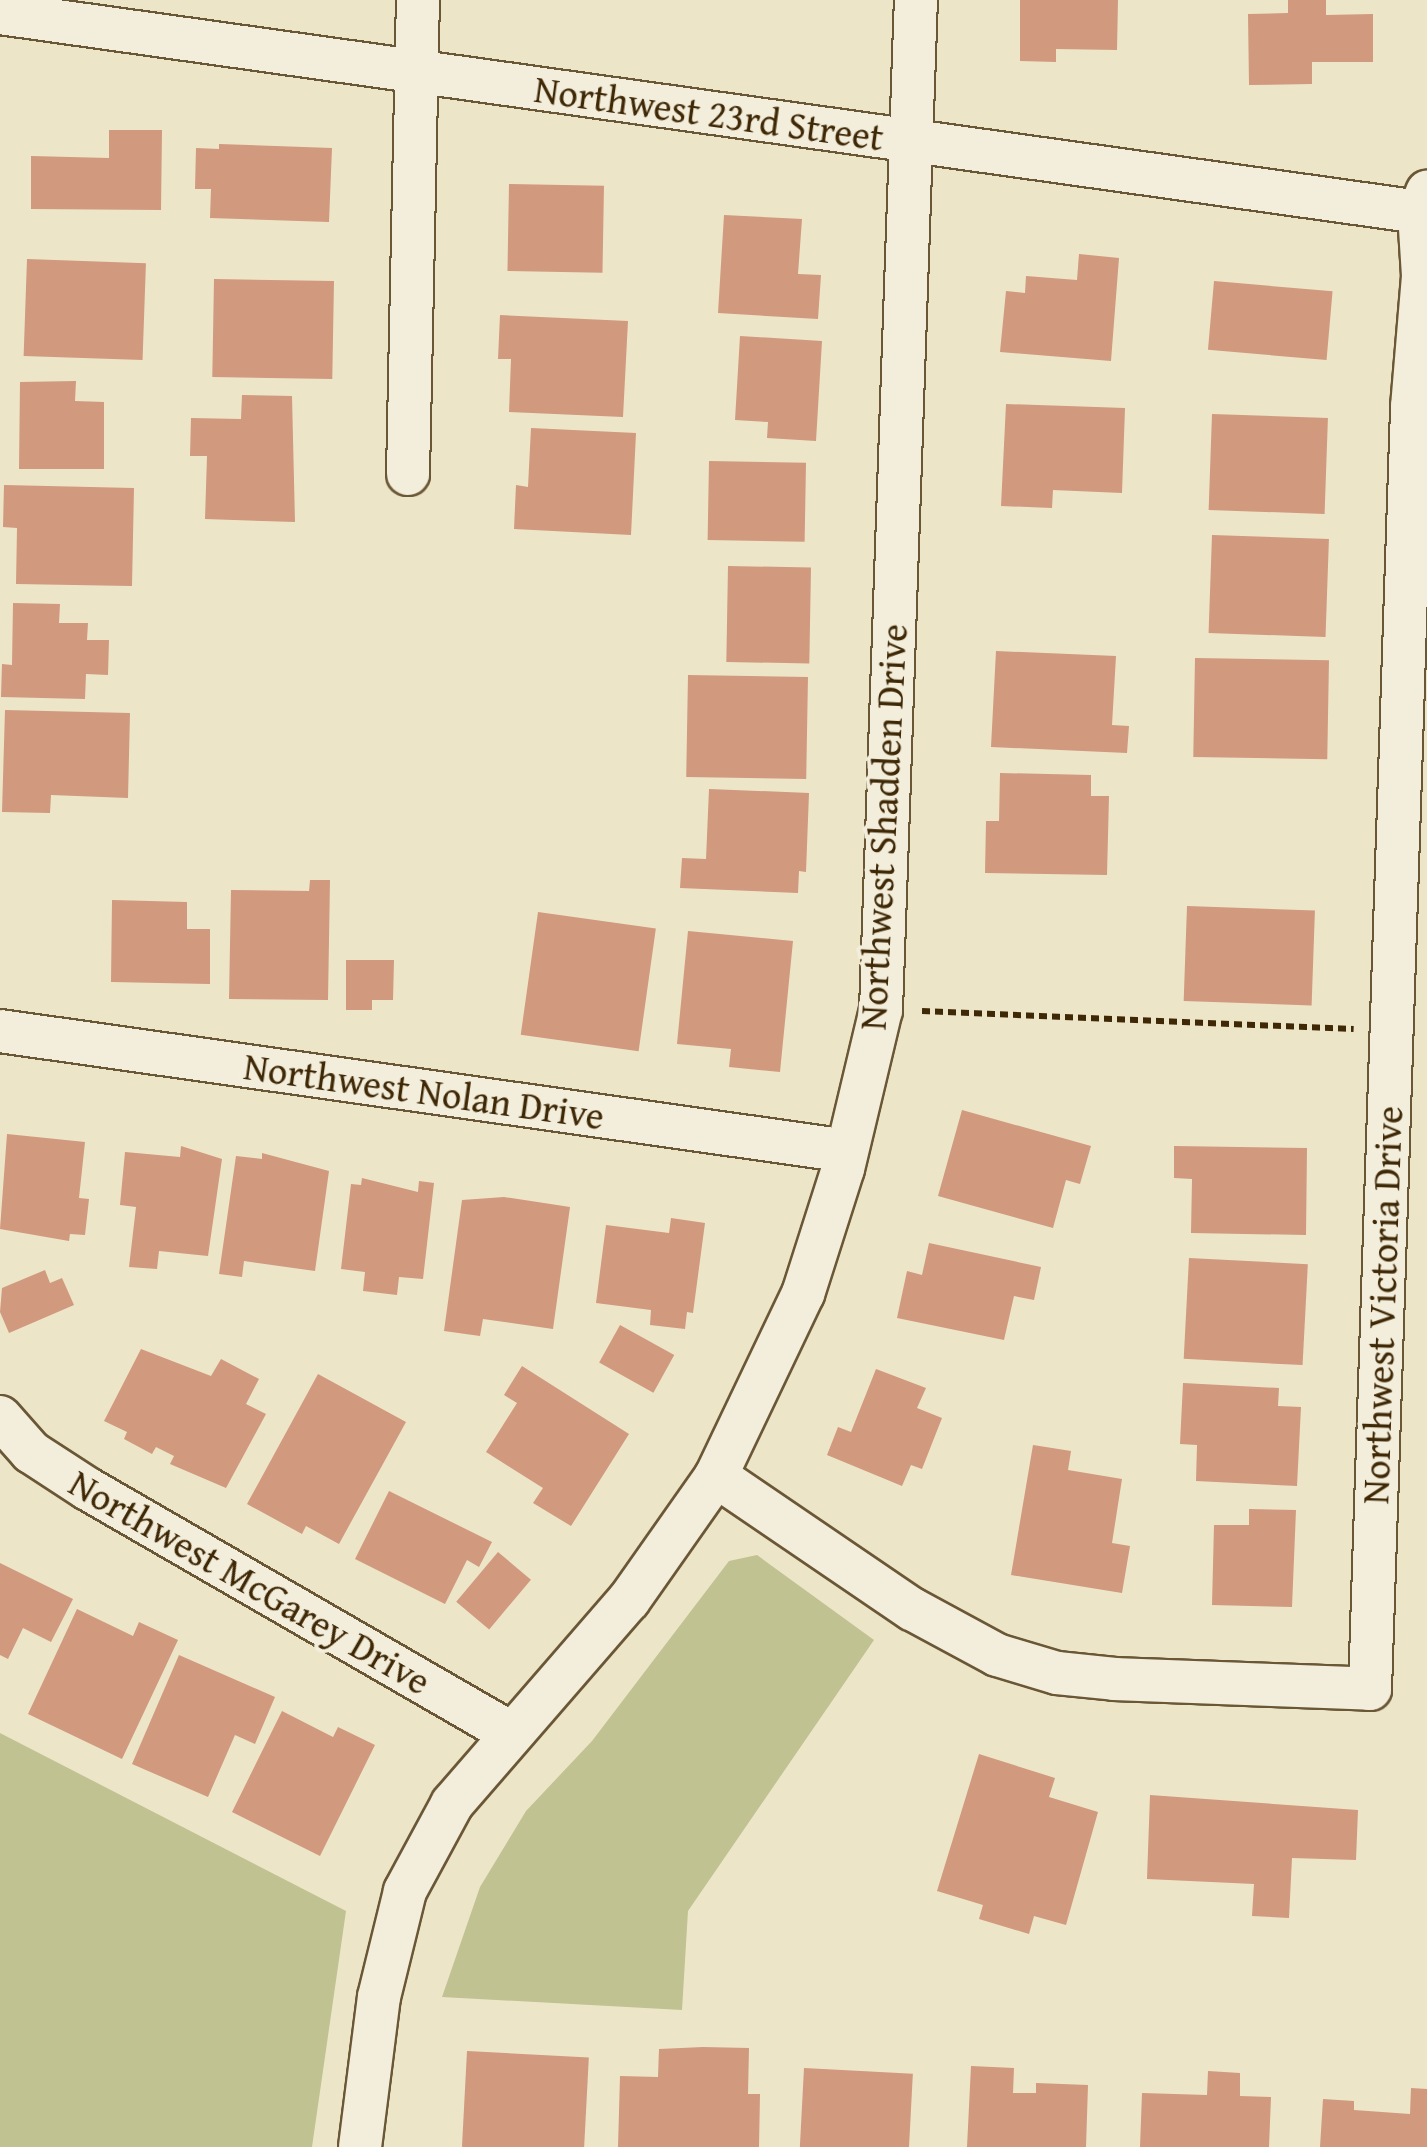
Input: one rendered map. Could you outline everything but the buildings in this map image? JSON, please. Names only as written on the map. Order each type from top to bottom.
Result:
[{"type":"street","points":[[408,474],[418,0]]},
{"type":"street","name":"Northwest Shadden Drive","points":[[360,2147],[379,1997],[405,1891],[452,1804],[629,1600],[716,1476],[803,1294],[847,1151],[881,1010],[916,0]]},
{"type":"street","name":"Northwest 23rd Street","points":[[0,13],[912,141],[1423,202]]},
{"type":"street","name":"Northwest Victoria Drive","points":[[716,1476],[912,1609],[996,1655],[1057,1672],[1115,1679],[1370,1689],[1412,407],[1423,276],[1423,202]]},
{"type":"street","name":"Northwest Nolan Drive","points":[[0,1031],[847,1151]]},
{"type":"street","name":"Northwest McGarey Drive","points":[[0,1417],[31,1452],[88,1489],[511,1733]]},
{"type":"path","points":[[881,1010],[1392,1030]]},
{"type":"green space","points":[[757,1555],[874,1640],[688,1911],[682,2010],[442,1997],[480,1887],[526,1811],[592,1741],[729,1561]]},
{"type":"green space","points":[[0,1733],[346,1911],[312,2147],[0,2147]]}]
